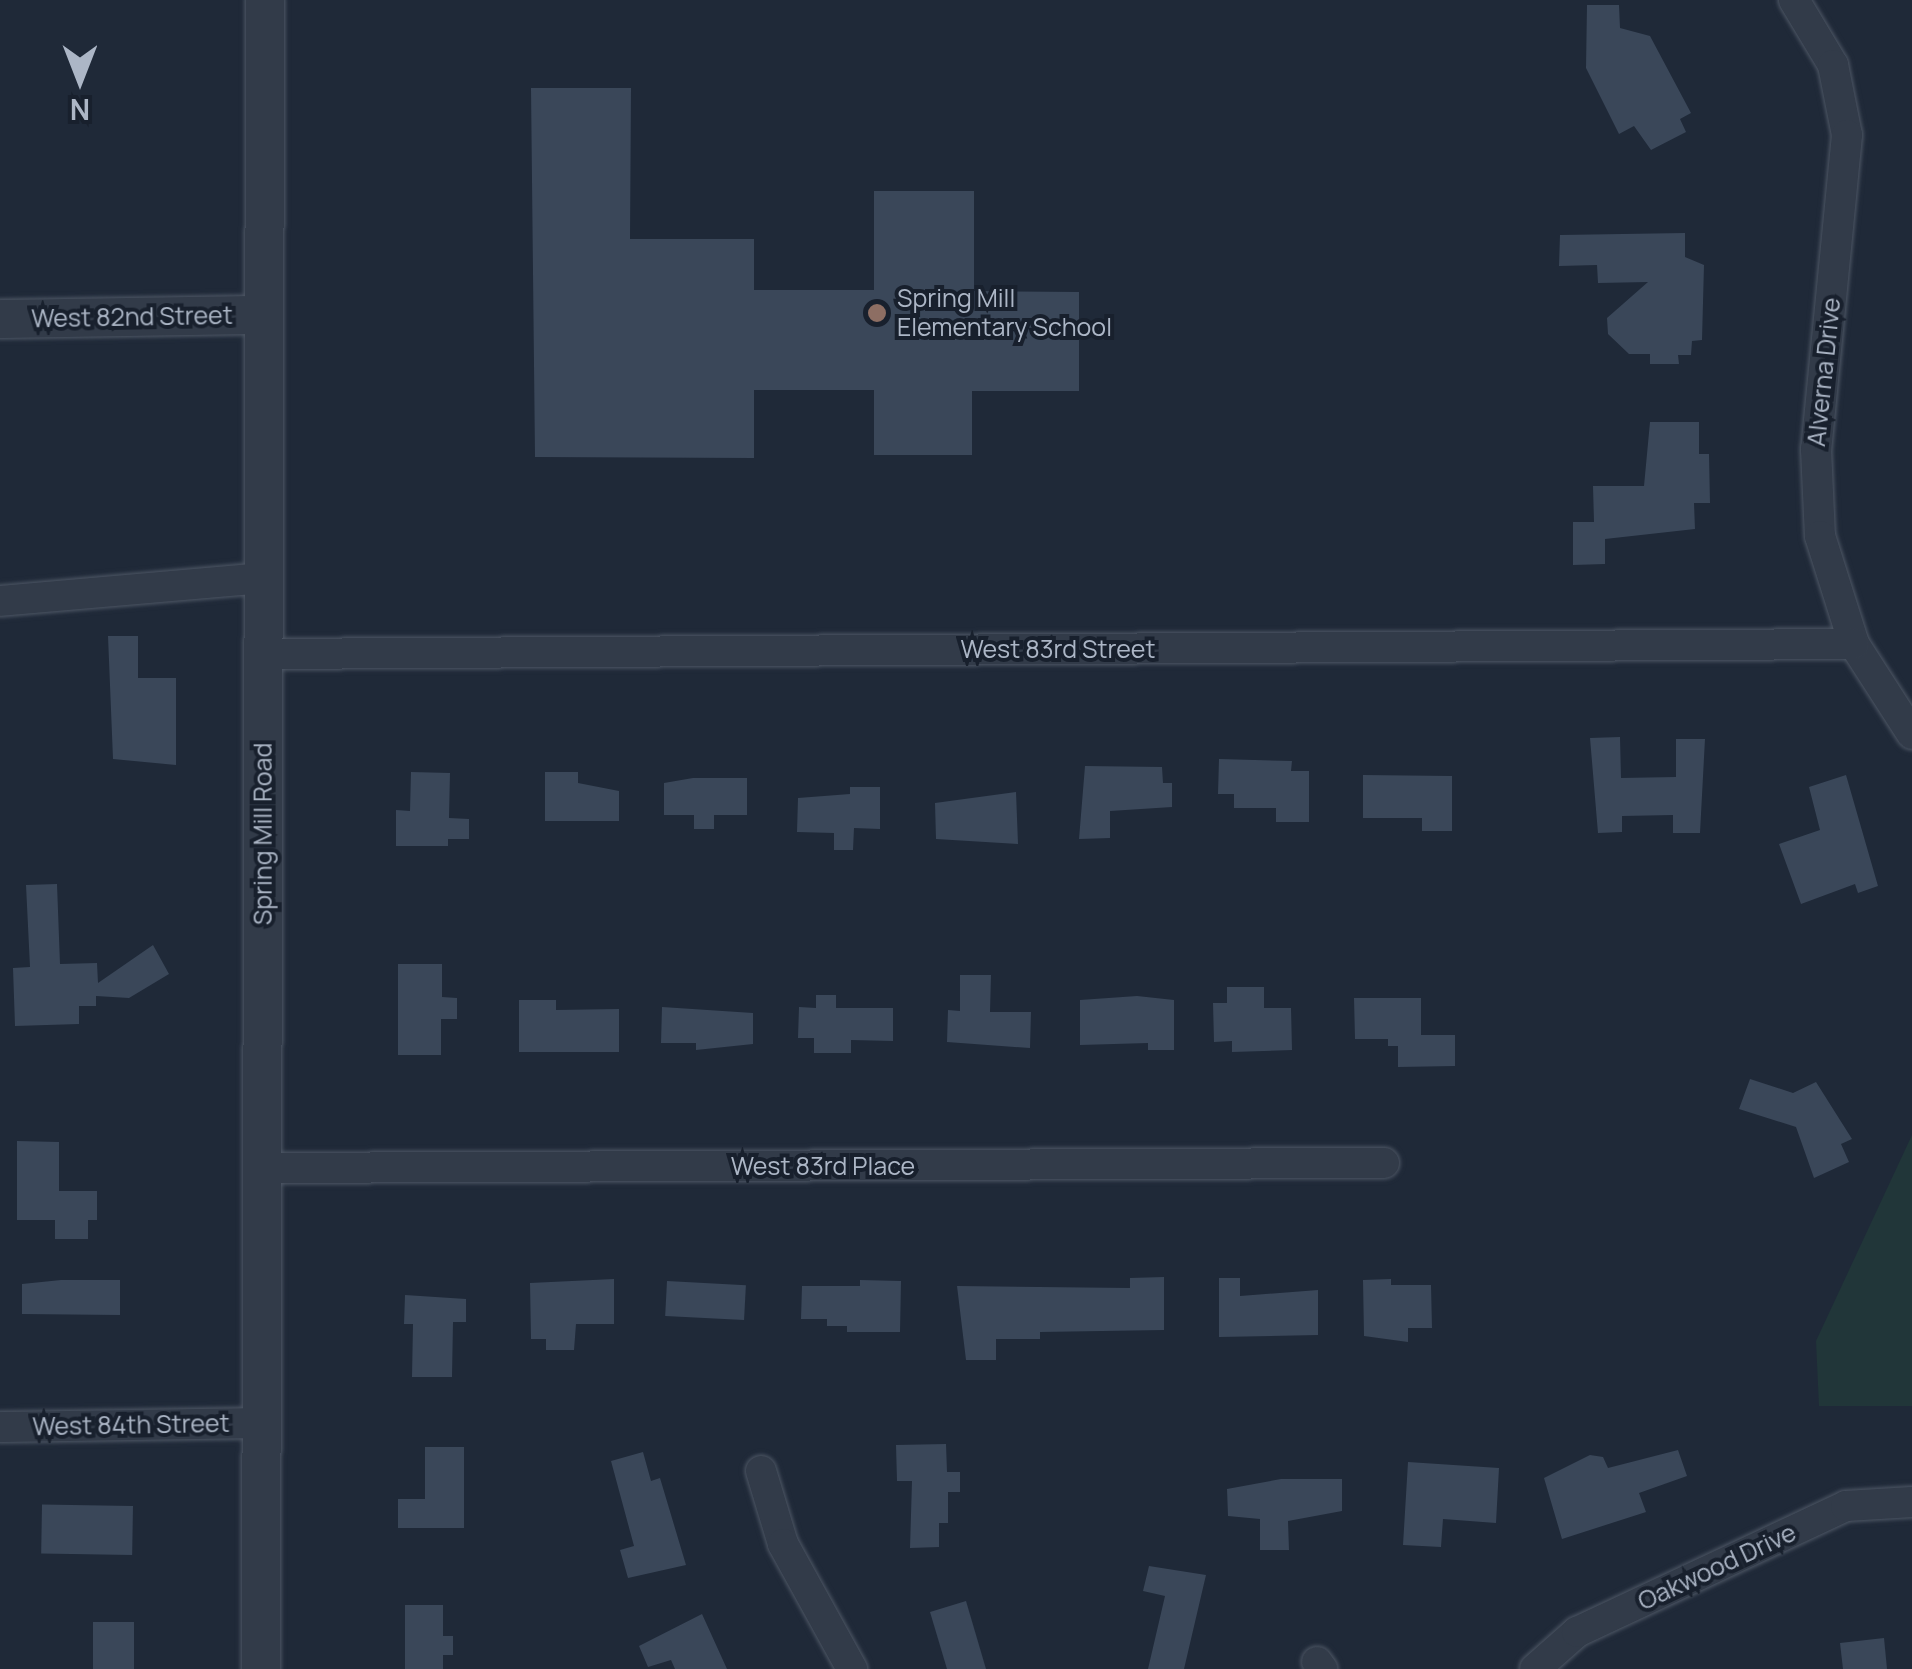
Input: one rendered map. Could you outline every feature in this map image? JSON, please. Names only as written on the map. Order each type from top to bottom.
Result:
[{"type":"street","name":"Spring Mill Road","points":[[262,1669],[265,0]]},
{"type":"street","name":"Alverna Drive","points":[[1794,0],[1828,55],[1846,122],[1816,477],[1826,566],[1854,644],[1912,734]]},
{"type":"street","name":"West 82nd Street","points":[[0,318],[264,315]]},
{"type":"street","points":[[0,601],[263,578]]},
{"type":"street","name":"West 83rd Street","points":[[262,654],[1854,644]]},
{"type":"street","name":"West 83rd Place","points":[[262,1168],[1384,1163]]},
{"type":"street","name":"West 84th Street","points":[[0,1427],[262,1423]]},
{"type":"street","points":[[761,1472],[783,1544],[852,1669]]},
{"type":"street","name":"Oakwood Drive","points":[[1535,1669],[1577,1632],[1846,1506],[1912,1502]]},
{"type":"green space","points":[[1912,1135],[1912,1406],[1819,1406],[1816,1341]]},
{"type":"building","points":[[1587,5],[1619,5],[1620,28],[1650,36],[1691,113],[1680,119],[1686,132],[1651,150],[1634,126],[1619,134],[1586,68]]},
{"type":"building","points":[[531,88],[631,88],[630,239],[754,239],[754,290],[874,290],[874,191],[974,191],[974,291],[1079,292],[1079,391],[972,391],[972,455],[874,455],[874,390],[754,390],[754,458],[535,457]]},
{"type":"building","points":[[1685,233],[1685,257],[1704,265],[1702,340],[1692,341],[1691,355],[1678,355],[1679,364],[1650,364],[1650,354],[1629,354],[1608,334],[1607,318],[1648,282],[1598,283],[1597,265],[1559,266],[1560,235]]},
{"type":"building","points":[[1650,422],[1699,422],[1699,454],[1709,454],[1710,503],[1694,503],[1695,529],[1605,539],[1605,564],[1573,565],[1573,522],[1594,522],[1593,486],[1644,486]]},
{"type":"building","points":[[108,636],[138,636],[138,678],[176,678],[176,765],[113,759]]},
{"type":"building","points":[[1620,737],[1621,778],[1676,777],[1676,739],[1705,739],[1700,833],[1673,833],[1673,815],[1622,816],[1622,832],[1598,833],[1590,738]]},
{"type":"building","points":[[1219,759],[1292,761],[1291,771],[1309,771],[1309,822],[1276,822],[1276,808],[1234,808],[1234,794],[1218,794]]},
{"type":"building","points":[[1085,766],[1162,767],[1163,783],[1172,783],[1172,807],[1110,811],[1110,838],[1079,839]]},
{"type":"building","points":[[411,772],[450,773],[449,818],[469,819],[469,839],[448,839],[448,846],[396,846],[396,810],[410,811]]},
{"type":"building","points":[[545,772],[578,772],[578,783],[619,791],[619,821],[545,821]]},
{"type":"building","points":[[1363,775],[1452,776],[1452,831],[1422,831],[1422,818],[1363,818]]},
{"type":"building","points":[[1846,775],[1878,886],[1858,893],[1855,884],[1801,904],[1779,844],[1820,830],[1809,787]]},
{"type":"building","points":[[693,778],[747,778],[747,815],[714,815],[714,829],[694,829],[694,815],[664,815],[664,783]]},
{"type":"building","points":[[850,787],[880,787],[880,829],[854,828],[853,850],[834,850],[834,833],[797,832],[798,798],[850,794]]},
{"type":"building","points":[[1016,792],[1018,844],[936,839],[935,803]]},
{"type":"building","points":[[57,884],[60,964],[97,963],[98,983],[153,945],[169,974],[129,998],[96,996],[96,1006],[79,1006],[79,1024],[15,1026],[13,968],[30,967],[26,885]]},
{"type":"building","points":[[398,964],[442,964],[442,997],[457,998],[457,1019],[441,1019],[441,1055],[398,1055]]},
{"type":"building","points":[[960,975],[991,975],[990,1012],[1031,1012],[1030,1048],[947,1042],[948,1010],[960,1011]]},
{"type":"building","points":[[1227,987],[1264,987],[1264,1008],[1291,1008],[1292,1050],[1232,1052],[1232,1041],[1214,1042],[1213,1003],[1227,1003]]},
{"type":"building","points":[[816,995],[836,995],[836,1008],[893,1008],[893,1041],[851,1040],[851,1053],[814,1053],[814,1038],[798,1038],[799,1007],[816,1008]]},
{"type":"building","points":[[1137,996],[1174,1000],[1174,1050],[1148,1050],[1148,1043],[1080,1045],[1080,1000]]},
{"type":"building","points":[[1354,998],[1421,998],[1421,1035],[1455,1035],[1455,1066],[1398,1067],[1398,1046],[1388,1046],[1388,1039],[1355,1039]]},
{"type":"building","points":[[519,1000],[556,1000],[556,1010],[619,1009],[619,1052],[519,1052]]},
{"type":"building","points":[[662,1007],[753,1013],[753,1044],[696,1050],[696,1043],[661,1043]]},
{"type":"building","points":[[1750,1079],[1793,1093],[1816,1082],[1852,1139],[1841,1144],[1849,1162],[1814,1178],[1796,1127],[1739,1109]]},
{"type":"building","points":[[17,1141],[59,1142],[59,1191],[97,1191],[97,1220],[88,1220],[88,1239],[55,1239],[55,1220],[17,1220]]},
{"type":"building","points":[[1164,1277],[1164,1330],[1040,1332],[1040,1339],[996,1339],[996,1360],[966,1360],[957,1286],[1130,1288],[1130,1278]]},
{"type":"building","points":[[1219,1278],[1240,1278],[1240,1296],[1318,1290],[1318,1335],[1219,1337]]},
{"type":"building","points":[[614,1279],[614,1324],[576,1324],[574,1350],[546,1350],[546,1339],[531,1339],[530,1283]]},
{"type":"building","points":[[1391,1279],[1391,1285],[1431,1285],[1432,1328],[1408,1328],[1408,1342],[1364,1336],[1363,1280]]},
{"type":"building","points":[[120,1280],[120,1315],[22,1314],[22,1284]]},
{"type":"building","points":[[860,1280],[901,1281],[900,1332],[847,1332],[847,1326],[827,1326],[827,1319],[801,1319],[802,1286],[860,1286]]},
{"type":"building","points":[[667,1281],[746,1285],[744,1320],[665,1316]]},
{"type":"building","points":[[405,1295],[466,1299],[466,1322],[453,1322],[452,1377],[412,1377],[413,1324],[404,1324]]},
{"type":"building","points":[[946,1444],[947,1472],[960,1472],[960,1492],[948,1492],[948,1523],[939,1523],[939,1547],[910,1548],[912,1481],[897,1481],[896,1445]]},
{"type":"building","points":[[425,1447],[464,1447],[464,1528],[398,1528],[398,1499],[425,1499]]},
{"type":"building","points":[[1678,1450],[1687,1476],[1639,1493],[1646,1512],[1562,1539],[1544,1478],[1590,1455],[1603,1457],[1608,1468]]},
{"type":"building","points":[[643,1452],[651,1481],[660,1478],[686,1565],[628,1578],[620,1550],[634,1546],[611,1461]]},
{"type":"building","points":[[1408,1462],[1499,1468],[1496,1523],[1443,1519],[1441,1547],[1403,1545]]},
{"type":"building","points":[[1281,1479],[1342,1479],[1342,1511],[1288,1521],[1289,1550],[1260,1550],[1260,1519],[1228,1516],[1227,1489]]},
{"type":"building","points":[[42,1504],[133,1506],[132,1555],[41,1553]]},
{"type":"building","points":[[1149,1566],[1206,1575],[1184,1669],[1148,1669],[1165,1596],[1143,1591]]},
{"type":"building","points":[[966,1601],[986,1669],[947,1669],[930,1612]]},
{"type":"building","points":[[405,1605],[443,1605],[443,1636],[453,1636],[453,1655],[443,1655],[443,1669],[405,1669]]},
{"type":"building","points":[[702,1614],[727,1669],[675,1669],[671,1660],[648,1667],[639,1646]]},
{"type":"building","points":[[93,1622],[134,1622],[134,1669],[93,1669]]},
{"type":"building","points":[[1884,1638],[1887,1669],[1843,1669],[1840,1643]]},
{"type":"place","name":"Spring Mill Elementary School","points":[[877,313]]}]
